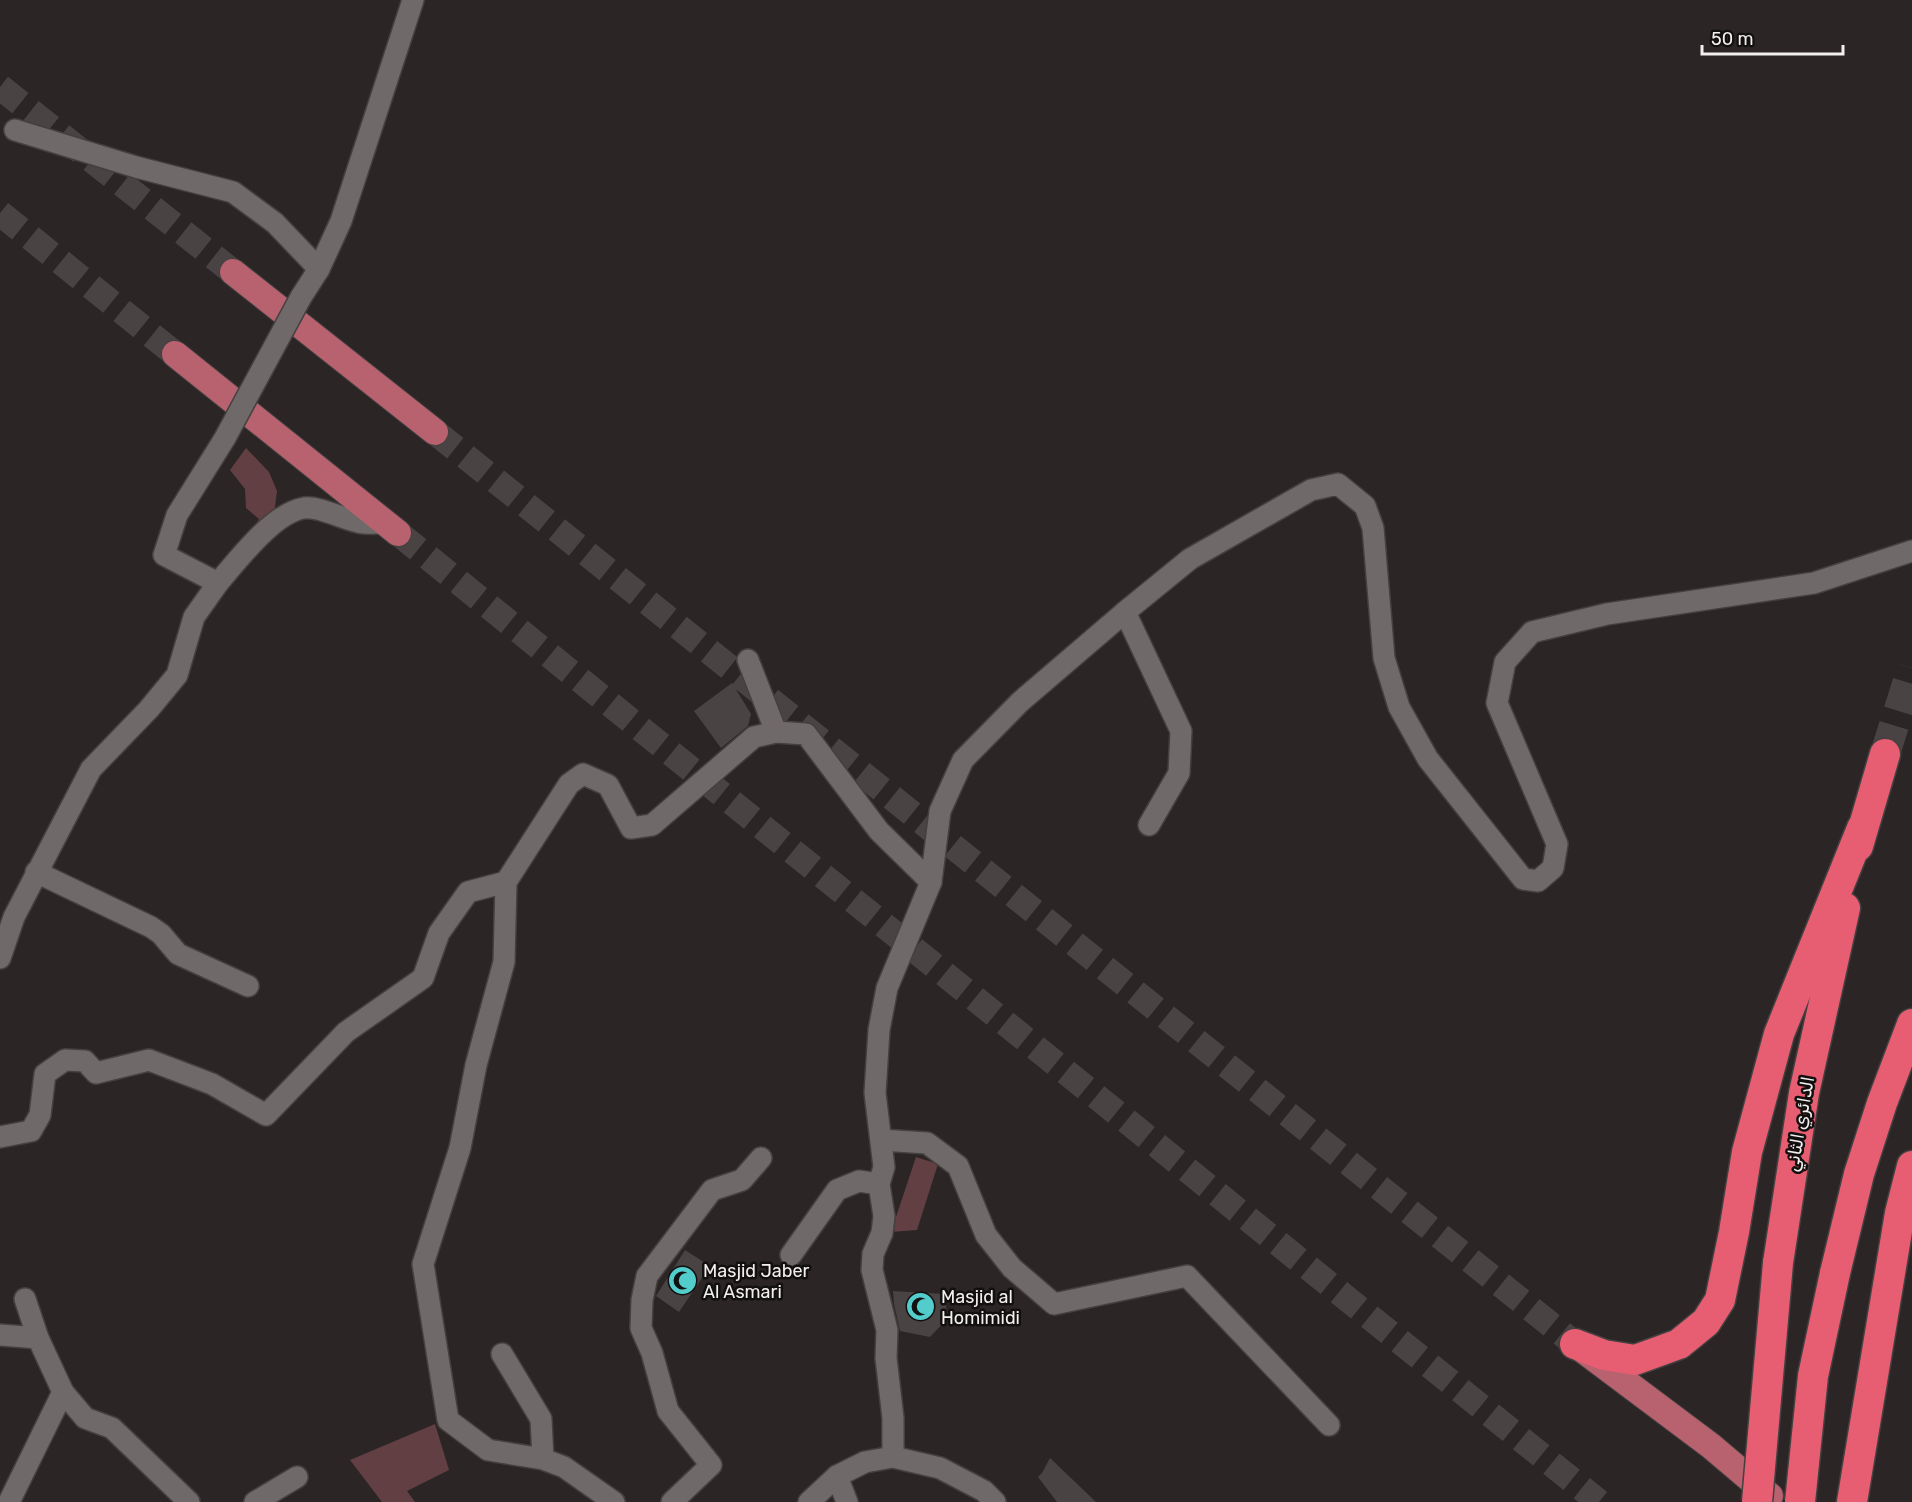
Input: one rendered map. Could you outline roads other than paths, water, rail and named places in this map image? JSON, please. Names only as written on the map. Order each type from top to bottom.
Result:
[{"type":"highway","name":"الدائري الثاني","points":[[1759,1500],[1778,1263],[1804,1093],[1862,828],[1885,754]]},
{"type":"highway","points":[[1575,1344],[1604,1355],[1635,1360],[1679,1344],[1706,1322],[1720,1300],[1747,1152],[1779,1034],[1862,828]]},
{"type":"highway","points":[[1800,1502],[1813,1376],[1835,1273],[1859,1174],[1912,1024]]},
{"type":"highway","points":[[1852,1502],[1900,1213],[1912,1166]]},
{"type":"main road","points":[[233,272],[435,432]]},
{"type":"main road","points":[[175,354],[391,528]]},
{"type":"main road","points":[[1575,1344],[1711,1446],[1759,1500],[1791,1496],[1806,1502]]},
{"type":"street","points":[[218,583],[164,555],[177,515],[225,438],[301,297],[319,269],[341,220],[413,0]]},
{"type":"street","points":[[15,130],[136,167],[233,192],[275,223],[319,269]]},
{"type":"street","points":[[893,1457],[893,1418],[886,1358],[887,1330],[872,1270],[873,1254],[882,1233],[884,1216],[879,1184],[884,1167],[875,1093],[881,1019],[887,988],[931,882],[940,811],[963,760],[1020,702],[1190,559],[1311,490],[1338,484],[1365,506],[1373,528],[1384,658],[1399,707],[1428,759],[1522,879],[1538,881],[1553,868],[1557,844],[1497,703],[1505,662],[1532,632],[1607,614],[1814,583],[1912,551]]},
{"type":"street","points":[[0,958],[14,917],[90,770],[149,709],[177,675],[194,617],[218,583],[256,539],[277,520],[305,508],[327,512],[360,523],[391,528]]},
{"type":"street","points":[[1125,612],[1181,731],[1179,773],[1149,825]]},
{"type":"street","points":[[748,660],[776,732]]},
{"type":"street","points":[[614,1502],[564,1467],[543,1460],[488,1450],[448,1420],[423,1264],[460,1148],[476,1065],[504,962],[506,882],[569,784],[583,774],[608,785],[631,828],[652,825],[754,737],[776,732],[806,734],[879,831],[931,882]]},
{"type":"street","points":[[36,872],[151,927],[161,934],[178,954],[248,986]]},
{"type":"street","points":[[0,1137],[31,1131],[40,1115],[45,1074],[65,1060],[85,1061],[96,1073],[149,1060],[212,1084],[266,1115],[346,1032],[423,978],[439,933],[468,892],[506,882]]},
{"type":"street","points":[[881,1140],[927,1143],[958,1166],[986,1235],[1012,1268],[1054,1304],[1187,1276],[1329,1425]]},
{"type":"street","points":[[672,1502],[711,1465],[668,1410],[652,1353],[641,1328],[642,1300],[647,1276],[712,1190],[742,1180],[761,1158]]},
{"type":"street","points":[[791,1255],[837,1190],[859,1181],[879,1184]]},
{"type":"street","points":[[25,1299],[38,1338],[63,1392],[85,1418],[112,1428],[189,1502]]},
{"type":"street","points":[[0,1335],[38,1338]]},
{"type":"street","points":[[502,1354],[541,1419],[543,1460]]},
{"type":"street","points":[[9,1502],[63,1392]]},
{"type":"street","points":[[809,1502],[837,1476],[865,1462],[893,1457],[940,1468],[984,1491],[995,1502]]},
{"type":"street","points":[[837,1476],[847,1502]]},
{"type":"street","points":[[255,1502],[297,1477]]},
{"type":"tunnel","points":[[0,87],[233,272]]},
{"type":"tunnel","points":[[0,213],[175,354]]},
{"type":"tunnel","points":[[435,432],[1575,1344]]},
{"type":"tunnel","points":[[398,533],[1599,1502]]},
{"type":"tunnel","points":[[1885,754],[1912,668]]},
{"type":"place","name":"Masjid Jaber Al Asmari","points":[[682,1281]]},
{"type":"place","name":"Masjid al Homimidi","points":[[920,1307]]}]
